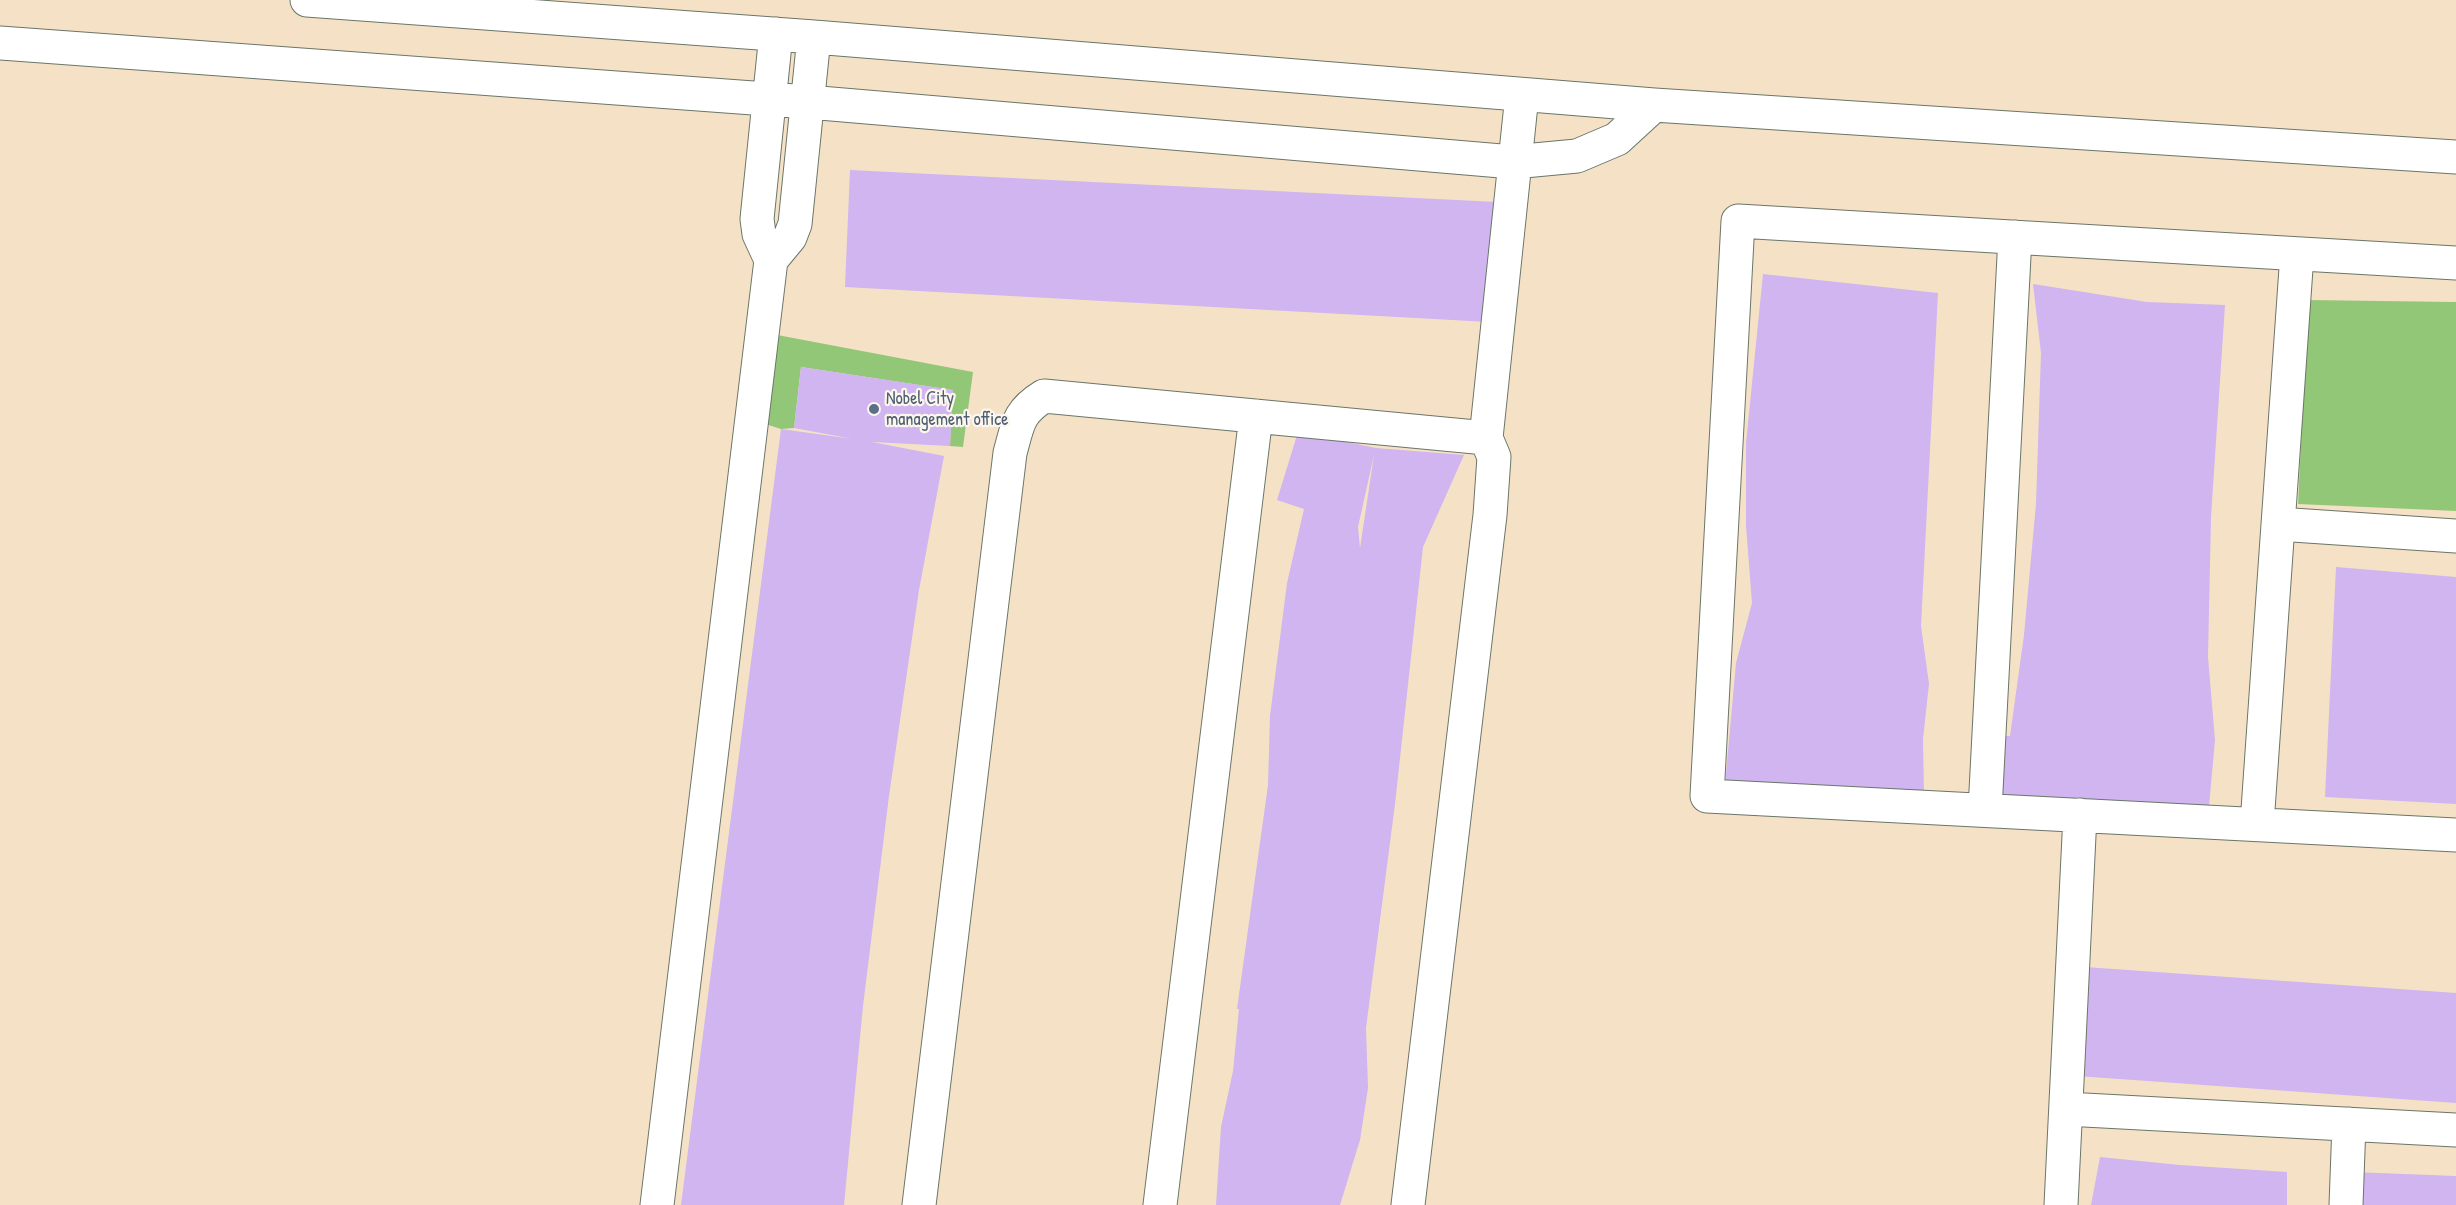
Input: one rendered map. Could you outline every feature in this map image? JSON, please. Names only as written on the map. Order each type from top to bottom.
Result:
[{"type":"street","points":[[307,0],[776,34],[1654,105],[2456,157]]},
{"type":"street","points":[[657,1205],[771,260],[759,234],[757,219],[776,34]]},
{"type":"street","points":[[771,260],[790,237],[795,224],[814,37]]},
{"type":"street","points":[[0,43],[808,102],[1513,162],[1577,156],[1617,139],[1654,105]]},
{"type":"street","points":[[1408,1205],[1490,515],[1494,457],[1486,438],[1513,162],[1522,95]]},
{"type":"street","points":[[2456,263],[1738,221],[1707,796],[2456,835]]},
{"type":"street","points":[[1984,810],[2015,237]]},
{"type":"street","points":[[2257,824],[2297,254]]},
{"type":"street","points":[[919,1205],[1010,453],[1018,422],[1027,407],[1044,396],[1486,438]]},
{"type":"street","points":[[1160,1205],[1256,416]]},
{"type":"street","points":[[2278,524],[2456,536]]},
{"type":"street","points":[[2061,1205],[2080,815]]},
{"type":"street","points":[[2066,1109],[2456,1130]]},
{"type":"street","points":[[2346,1205],[2349,1124]]},
{"type":"green space","points":[[2308,300],[2456,302],[2456,511],[2298,504]]},
{"type":"green space","points":[[772,334],[973,372],[963,447],[950,446],[952,390],[801,367],[794,428],[781,429],[759,422]]},
{"type":"building","points":[[850,170],[1497,202],[1489,322],[845,287]]},
{"type":"building","points":[[1763,274],[1938,293],[1921,626],[1929,684],[1923,739],[1924,797],[1725,784],[1736,663],[1752,603],[1746,526],[1746,443]]},
{"type":"building","points":[[2033,284],[2147,302],[2225,305],[2211,517],[2208,657],[2215,740],[2208,817],[2000,799],[2003,736],[2010,736],[2024,635],[2036,504],[2041,353]]},
{"type":"building","points":[[801,367],[953,390],[950,446],[872,442],[944,456],[919,590],[889,796],[863,1006],[844,1205],[681,1205],[781,429],[853,439],[794,428]]},
{"type":"building","points":[[1298,432],[1376,448],[1464,455],[1423,547],[1395,804],[1366,1028],[1368,1088],[1360,1140],[1340,1205],[1216,1205],[1221,1127],[1233,1071],[1239,1009],[1237,1009],[1268,785],[1270,716],[1287,583],[1304,509],[1277,500]],"holes":[[[1374,455],[1360,548],[1358,527]]]},
{"type":"building","points":[[2336,567],[2456,577],[2456,804],[2325,797]]},
{"type":"building","points":[[2085,967],[2456,993],[2456,1103],[2077,1076]]},
{"type":"building","points":[[2100,1157],[2287,1172],[2287,1205],[2091,1205]]},
{"type":"building","points":[[2352,1172],[2456,1176],[2456,1205],[2351,1205]]},
{"type":"place","name":"Nobel City management office","points":[[874,409]]}]
